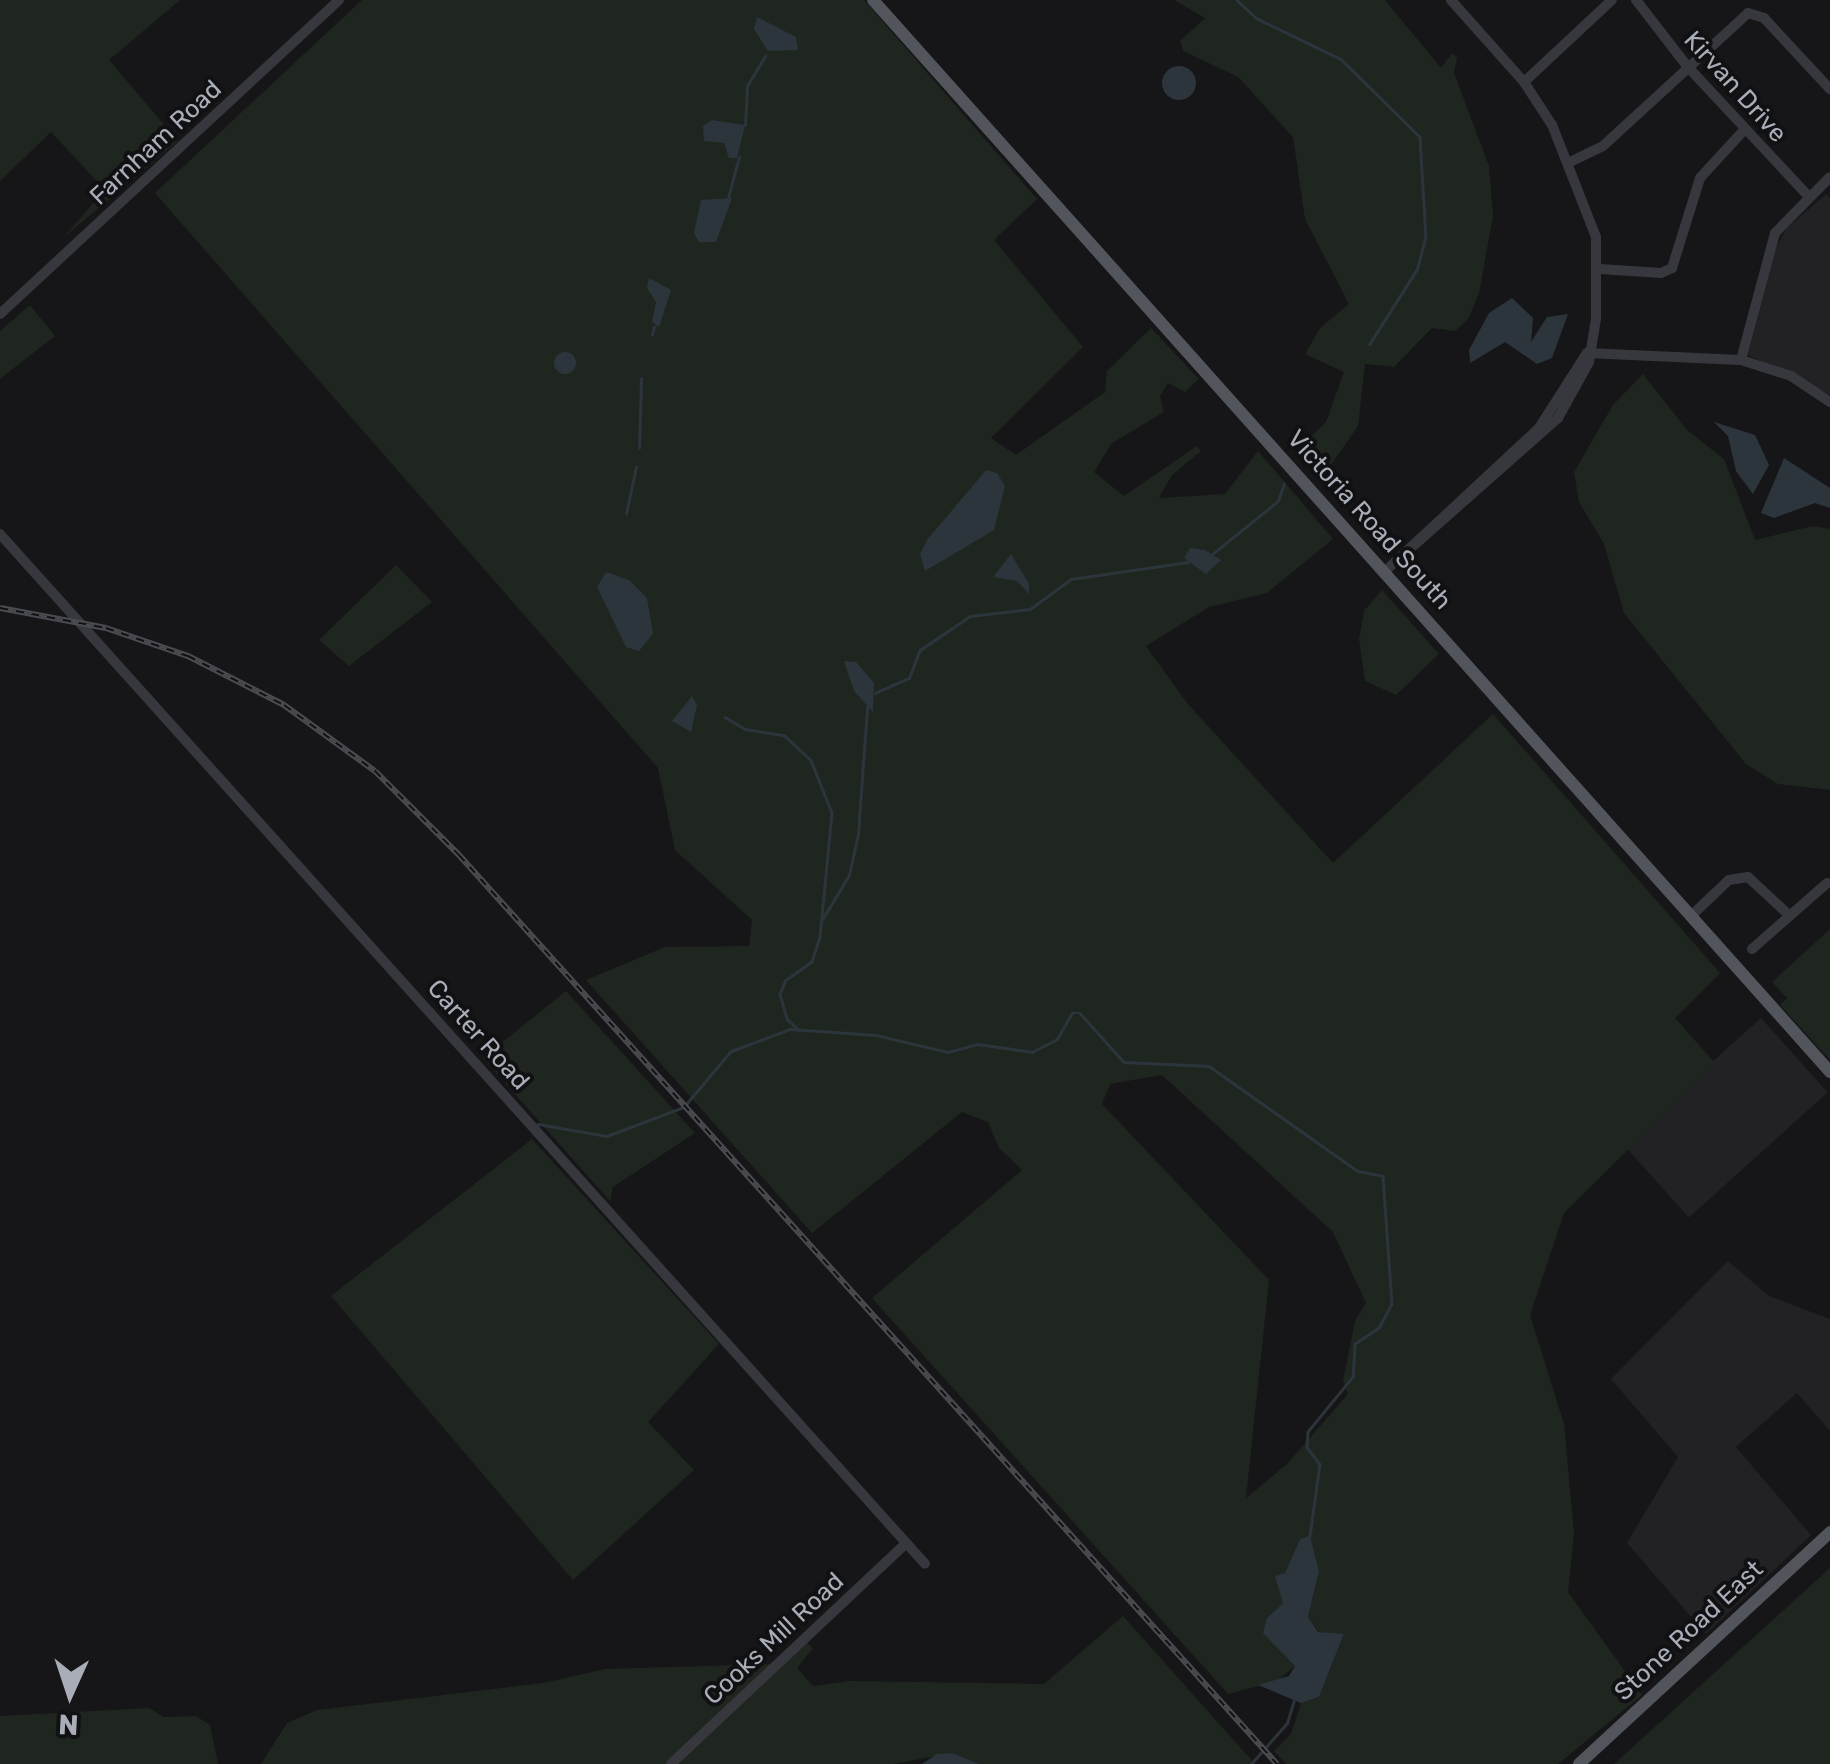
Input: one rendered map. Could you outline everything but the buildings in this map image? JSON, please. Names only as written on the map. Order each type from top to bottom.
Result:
[{"type":"main road","name":"Victoria Road South","points":[[873,0],[1390,566],[1830,1072]]},
{"type":"main road","name":"Stone Road East","points":[[1579,1764],[1830,1532]]},
{"type":"street","name":"Farnham Road","points":[[0,314],[339,0]]},
{"type":"street","points":[[1390,566],[1558,418],[1582,378],[1600,269],[1568,163],[1524,82],[1465,4],[1451,0]]},
{"type":"street","points":[[1524,82],[1612,0]]},
{"type":"street","name":"Kirvan Drive","points":[[1636,0],[1687,66],[1809,197]]},
{"type":"street","points":[[1568,163],[1602,146],[1739,18],[1756,14],[1830,89]]},
{"type":"street","points":[[1600,269],[1660,273],[1672,268],[1700,178],[1744,130]]},
{"type":"street","points":[[1741,360],[1774,233],[1830,178]]},
{"type":"street","points":[[1588,353],[1741,360],[1791,376],[1830,402]]},
{"type":"street","name":"Carter Road","points":[[0,534],[925,1564]]},
{"type":"street","points":[[1691,916],[1729,880],[1748,876],[1790,916]]},
{"type":"street","points":[[1752,949],[1826,883]]},
{"type":"street","name":"Cooks Mill Road","points":[[671,1764],[905,1544]]},
{"type":"shaded area","points":[[0,0],[180,0],[109,60],[178,141],[63,238],[105,190],[51,132],[0,181]]},
{"type":"shaded area","points":[[362,0],[864,0],[1037,199],[994,240],[1083,347],[991,438],[1016,455],[1105,392],[1107,371],[1151,328],[1199,379],[1185,392],[1168,383],[1160,396],[1164,412],[1112,443],[1094,472],[1124,496],[1197,446],[1201,451],[1171,476],[1159,498],[1225,494],[1258,451],[1333,539],[1267,593],[1209,607],[1146,646],[1187,703],[1333,863],[1493,714],[1720,973],[1675,1018],[1715,1063],[1564,1213],[1530,1315],[1564,1424],[1574,1534],[1568,1592],[1642,1695],[1558,1764],[1286,1764],[1274,1751],[1291,1734],[1301,1703],[1319,1697],[1344,1635],[1319,1632],[1308,1617],[1319,1571],[1310,1537],[1300,1539],[1285,1574],[1283,1603],[1267,1618],[1295,1666],[1277,1681],[1228,1694],[872,1298],[1022,1170],[999,1148],[988,1122],[962,1112],[812,1233],[586,980],[665,947],[749,946],[752,920],[675,850],[658,768],[155,193]],"holes":[[[1162,1075],[1333,1232],[1366,1303],[1355,1321],[1343,1381],[1348,1394],[1287,1464],[1246,1498],[1269,1280],[1102,1104],[1110,1084]]]},
{"type":"shaded area","points":[[1174,0],[1385,0],[1441,68],[1452,53],[1457,57],[1454,73],[1489,166],[1493,216],[1479,293],[1469,318],[1455,331],[1432,328],[1394,367],[1365,364],[1358,426],[1328,469],[1308,463],[1307,440],[1326,422],[1344,372],[1305,354],[1320,328],[1349,304],[1305,219],[1293,137],[1238,77],[1183,51],[1180,41],[1205,18]]},
{"type":"shaded area","points":[[757,17],[796,37],[798,50],[768,51],[754,29]]},
{"type":"shaded area","points":[[1179,66],[1191,71],[1196,83],[1191,95],[1179,100],[1167,95],[1162,83],[1167,71]]},
{"type":"shaded area","points":[[712,120],[745,125],[737,158],[729,158],[724,143],[704,141],[703,126]]},
{"type":"shaded area","points":[[1826,194],[1830,198],[1830,395],[1748,355],[1776,248],[1786,229]]},
{"type":"shaded area","points":[[732,198],[716,242],[699,242],[694,233],[701,200]]},
{"type":"shaded area","points":[[649,278],[671,290],[659,327],[652,322],[656,302],[647,288]]},
{"type":"shaded area","points":[[1512,298],[1533,318],[1531,342],[1547,317],[1568,314],[1552,358],[1537,364],[1505,342],[1470,363],[1469,350],[1489,313]]},
{"type":"shaded area","points":[[30,305],[55,336],[0,379],[0,331]]},
{"type":"shaded area","points":[[565,352],[573,355],[573,371],[565,374],[557,371],[554,363],[557,355]]},
{"type":"shaded area","points":[[1643,374],[1687,430],[1724,459],[1755,540],[1813,526],[1830,529],[1830,790],[1778,784],[1746,764],[1624,613],[1604,544],[1579,502],[1574,472],[1613,405]]},
{"type":"shaded area","points":[[1714,422],[1755,435],[1769,465],[1753,494],[1736,471],[1728,436]]},
{"type":"shaded area","points":[[1784,458],[1830,488],[1830,508],[1815,503],[1774,518],[1761,513]]},
{"type":"shaded area","points":[[986,470],[997,473],[1005,486],[994,530],[925,571],[920,554],[927,540]]},
{"type":"shaded area","points":[[1190,548],[1205,550],[1221,560],[1206,574],[1184,558]]},
{"type":"shaded area","points":[[1011,554],[1029,584],[1029,594],[1017,581],[993,577]]},
{"type":"shaded area","points":[[396,565],[432,602],[349,666],[319,640]]},
{"type":"shaded area","points":[[606,572],[629,580],[647,598],[653,634],[639,651],[626,647],[597,587]]},
{"type":"shaded area","points":[[1382,590],[1439,654],[1396,695],[1365,681],[1359,639],[1364,611]]},
{"type":"shaded area","points":[[844,661],[856,662],[874,683],[873,712],[854,691]]},
{"type":"shaded area","points":[[692,696],[697,705],[691,732],[672,721]]},
{"type":"shaded area","points":[[1830,929],[1830,1060],[1780,1005],[1787,998],[1772,982]]},
{"type":"shaded area","points":[[566,991],[695,1133],[613,1187],[610,1201],[483,1058]]},
{"type":"shaded area","points":[[1761,1018],[1828,1092],[1689,1217],[1622,1143]]},
{"type":"shaded area","points":[[532,1139],[719,1344],[648,1422],[694,1470],[573,1580],[331,1296]]},
{"type":"shaded area","points":[[1728,1261],[1769,1296],[1830,1319],[1830,1431],[1797,1393],[1736,1447],[1811,1535],[1706,1634],[1627,1543],[1678,1457],[1611,1379]]},
{"type":"shaded area","points":[[1310,1536],[1319,1571],[1308,1617],[1318,1632],[1344,1634],[1319,1697],[1301,1703],[1258,1685],[1289,1676],[1295,1666],[1263,1633],[1267,1618],[1283,1603],[1275,1576],[1285,1573],[1300,1539]]},
{"type":"shaded area","points":[[1830,1568],[1830,1764],[1614,1764]]},
{"type":"shaded area","points":[[1123,1616],[1255,1764],[979,1764],[953,1753],[893,1764],[261,1764],[287,1723],[317,1710],[543,1683],[605,1669],[770,1664],[804,1640],[813,1648],[797,1668],[813,1686],[850,1681],[1044,1684]]},
{"type":"shaded area","points":[[149,1708],[164,1717],[196,1716],[210,1725],[218,1764],[0,1764],[0,1716]]},
{"type":"shaded area","points":[[953,1753],[979,1764],[922,1764],[937,1754]]},
{"type":"waterway","points":[[1237,0],[1256,18],[1341,59],[1420,137],[1426,237],[1417,270],[1370,344]]},
{"type":"waterway","points":[[745,125],[747,86],[765,56]]},
{"type":"waterway","points":[[728,198],[739,157]]},
{"type":"waterway","points":[[652,335],[654,327]]},
{"type":"waterway","points":[[639,448],[641,379]]},
{"type":"waterway","points":[[626,514],[636,467]]},
{"type":"waterway","points":[[1210,556],[1278,501],[1284,484]]},
{"type":"waterway","points":[[875,693],[909,678],[920,650],[970,616],[1030,609],[1071,579],[1188,562]]},
{"type":"waterway","points":[[822,920],[849,875],[858,834],[867,707]]},
{"type":"waterway","points":[[725,717],[745,729],[784,735],[811,760],[832,813],[820,937],[812,962],[786,980],[780,994],[787,1019],[799,1030]]},
{"type":"waterway","points":[[687,1103],[731,1051],[790,1029],[876,1035],[948,1052],[978,1044],[1032,1052],[1057,1039],[1072,1013],[1080,1013],[1124,1062],[1209,1066],[1358,1171],[1383,1176],[1392,1304],[1379,1328],[1355,1344],[1353,1377],[1308,1432],[1307,1447],[1320,1464],[1310,1536]]},
{"type":"waterway","points":[[538,1124],[607,1136],[681,1108]]},
{"type":"waterway","points":[[1251,1764],[1287,1723],[1294,1700]]},
{"type":"railway","points":[[0,608],[106,628],[188,656],[284,705],[375,771],[459,855],[1277,1764]]}]
